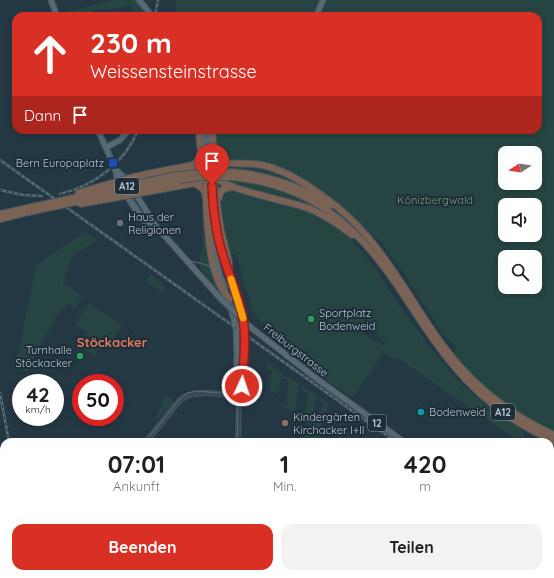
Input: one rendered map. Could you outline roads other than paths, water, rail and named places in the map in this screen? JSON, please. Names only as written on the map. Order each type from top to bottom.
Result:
[{"type":"highway","points":[[200,134],[203,165],[215,186],[221,231],[229,262],[230,274]]},
{"type":"highway","points":[[212,134],[212,165],[210,176],[205,188],[209,244],[218,280],[225,295],[229,299]]},
{"type":"highway","points":[[24,211],[126,179],[193,165],[197,163],[199,159],[201,146]]},
{"type":"highway","points":[[213,156],[219,162],[248,163],[266,166],[295,178],[319,193],[343,212],[369,240]]},
{"type":"highway","points":[[24,211],[104,201],[194,183],[210,176],[219,167],[230,163]]},
{"type":"highway","points":[[179,169],[198,169],[220,182],[302,206],[329,219],[350,233],[382,264]]},
{"type":"highway","name":"A12","points":[[0,218],[172,176],[199,173],[272,179],[293,186],[311,194],[340,213],[369,240],[394,272],[440,342],[468,376],[508,409],[526,421],[554,435]]},
{"type":"highway","name":"A12","points":[[231,175],[275,185],[300,194],[337,216],[353,230],[382,264],[436,344],[453,366],[471,385],[512,418],[549,438]]},
{"type":"highway","points":[[194,183],[201,188],[205,194]]},
{"type":"highway","points":[[217,205],[219,195],[222,190],[236,187]]},
{"type":"highway","name":"A12","points":[[0,214],[24,211]]},
{"type":"main road","points":[[50,0],[52,12]]},
{"type":"main road","points":[[50,0],[55,12]]},
{"type":"main road","points":[[140,0],[148,12]]},
{"type":"main road","points":[[318,12],[323,0]]},
{"type":"main road","name":"Freiburgstrasse","points":[[100,134],[115,168],[116,177],[119,184],[144,220],[156,225]]},
{"type":"main road","points":[[107,147],[114,144],[125,134]]},
{"type":"main road","points":[[204,134],[208,165],[207,134]]},
{"type":"main road","name":"Freiburgstrasse","points":[[115,168],[127,180],[156,225],[221,299],[249,326],[317,379],[398,438]]},
{"type":"main road","points":[[210,185],[217,234],[241,310],[245,334],[242,386],[239,396],[238,334],[236,318],[220,276],[213,249],[210,185]]},
{"type":"main road","points":[[144,220],[149,213]]},
{"type":"main road","points":[[227,395],[235,391],[237,356],[236,328],[229,299]]},
{"type":"street","points":[[149,438],[176,404],[186,395],[195,393],[239,396],[238,438]]},
{"type":"tram line","points":[[52,0],[56,12]]},
{"type":"tram line","points":[[98,134],[119,178],[142,213],[156,224],[184,257],[213,268],[226,281],[230,289],[237,315],[240,340],[237,438]]},
{"type":"tram line","points":[[148,438],[180,399],[187,393],[196,391],[233,394],[240,400]]},
{"type":"railway","points":[[156,12],[158,0]]},
{"type":"railway","points":[[60,194],[85,185],[107,171],[117,163],[125,153],[136,134]]},
{"type":"railway","points":[[0,160],[390,438]]},
{"type":"railway","points":[[0,190],[23,195],[42,196]]},
{"type":"railway","points":[[0,393],[8,438]]},
{"type":"place","name":"Bern Europaplatz","points":[[113,163]]},
{"type":"place","name":"Haus der Religionen","points":[[120,223]]},
{"type":"place","name":"Sportplatz Bodenweid","points":[[311,319]]},
{"type":"place","name":"Turnhalle Stöckacker","points":[[80,356]]},
{"type":"place","name":"Bodenweid","points":[[421,412]]},
{"type":"place","name":"Kindergärten Kirchacker I+II","points":[[285,423]]},
{"type":"district","name":"Stöckacker","points":[[112,342]]},
{"type":"park label","name":"Könizbergwald","points":[[435,200]]}]
